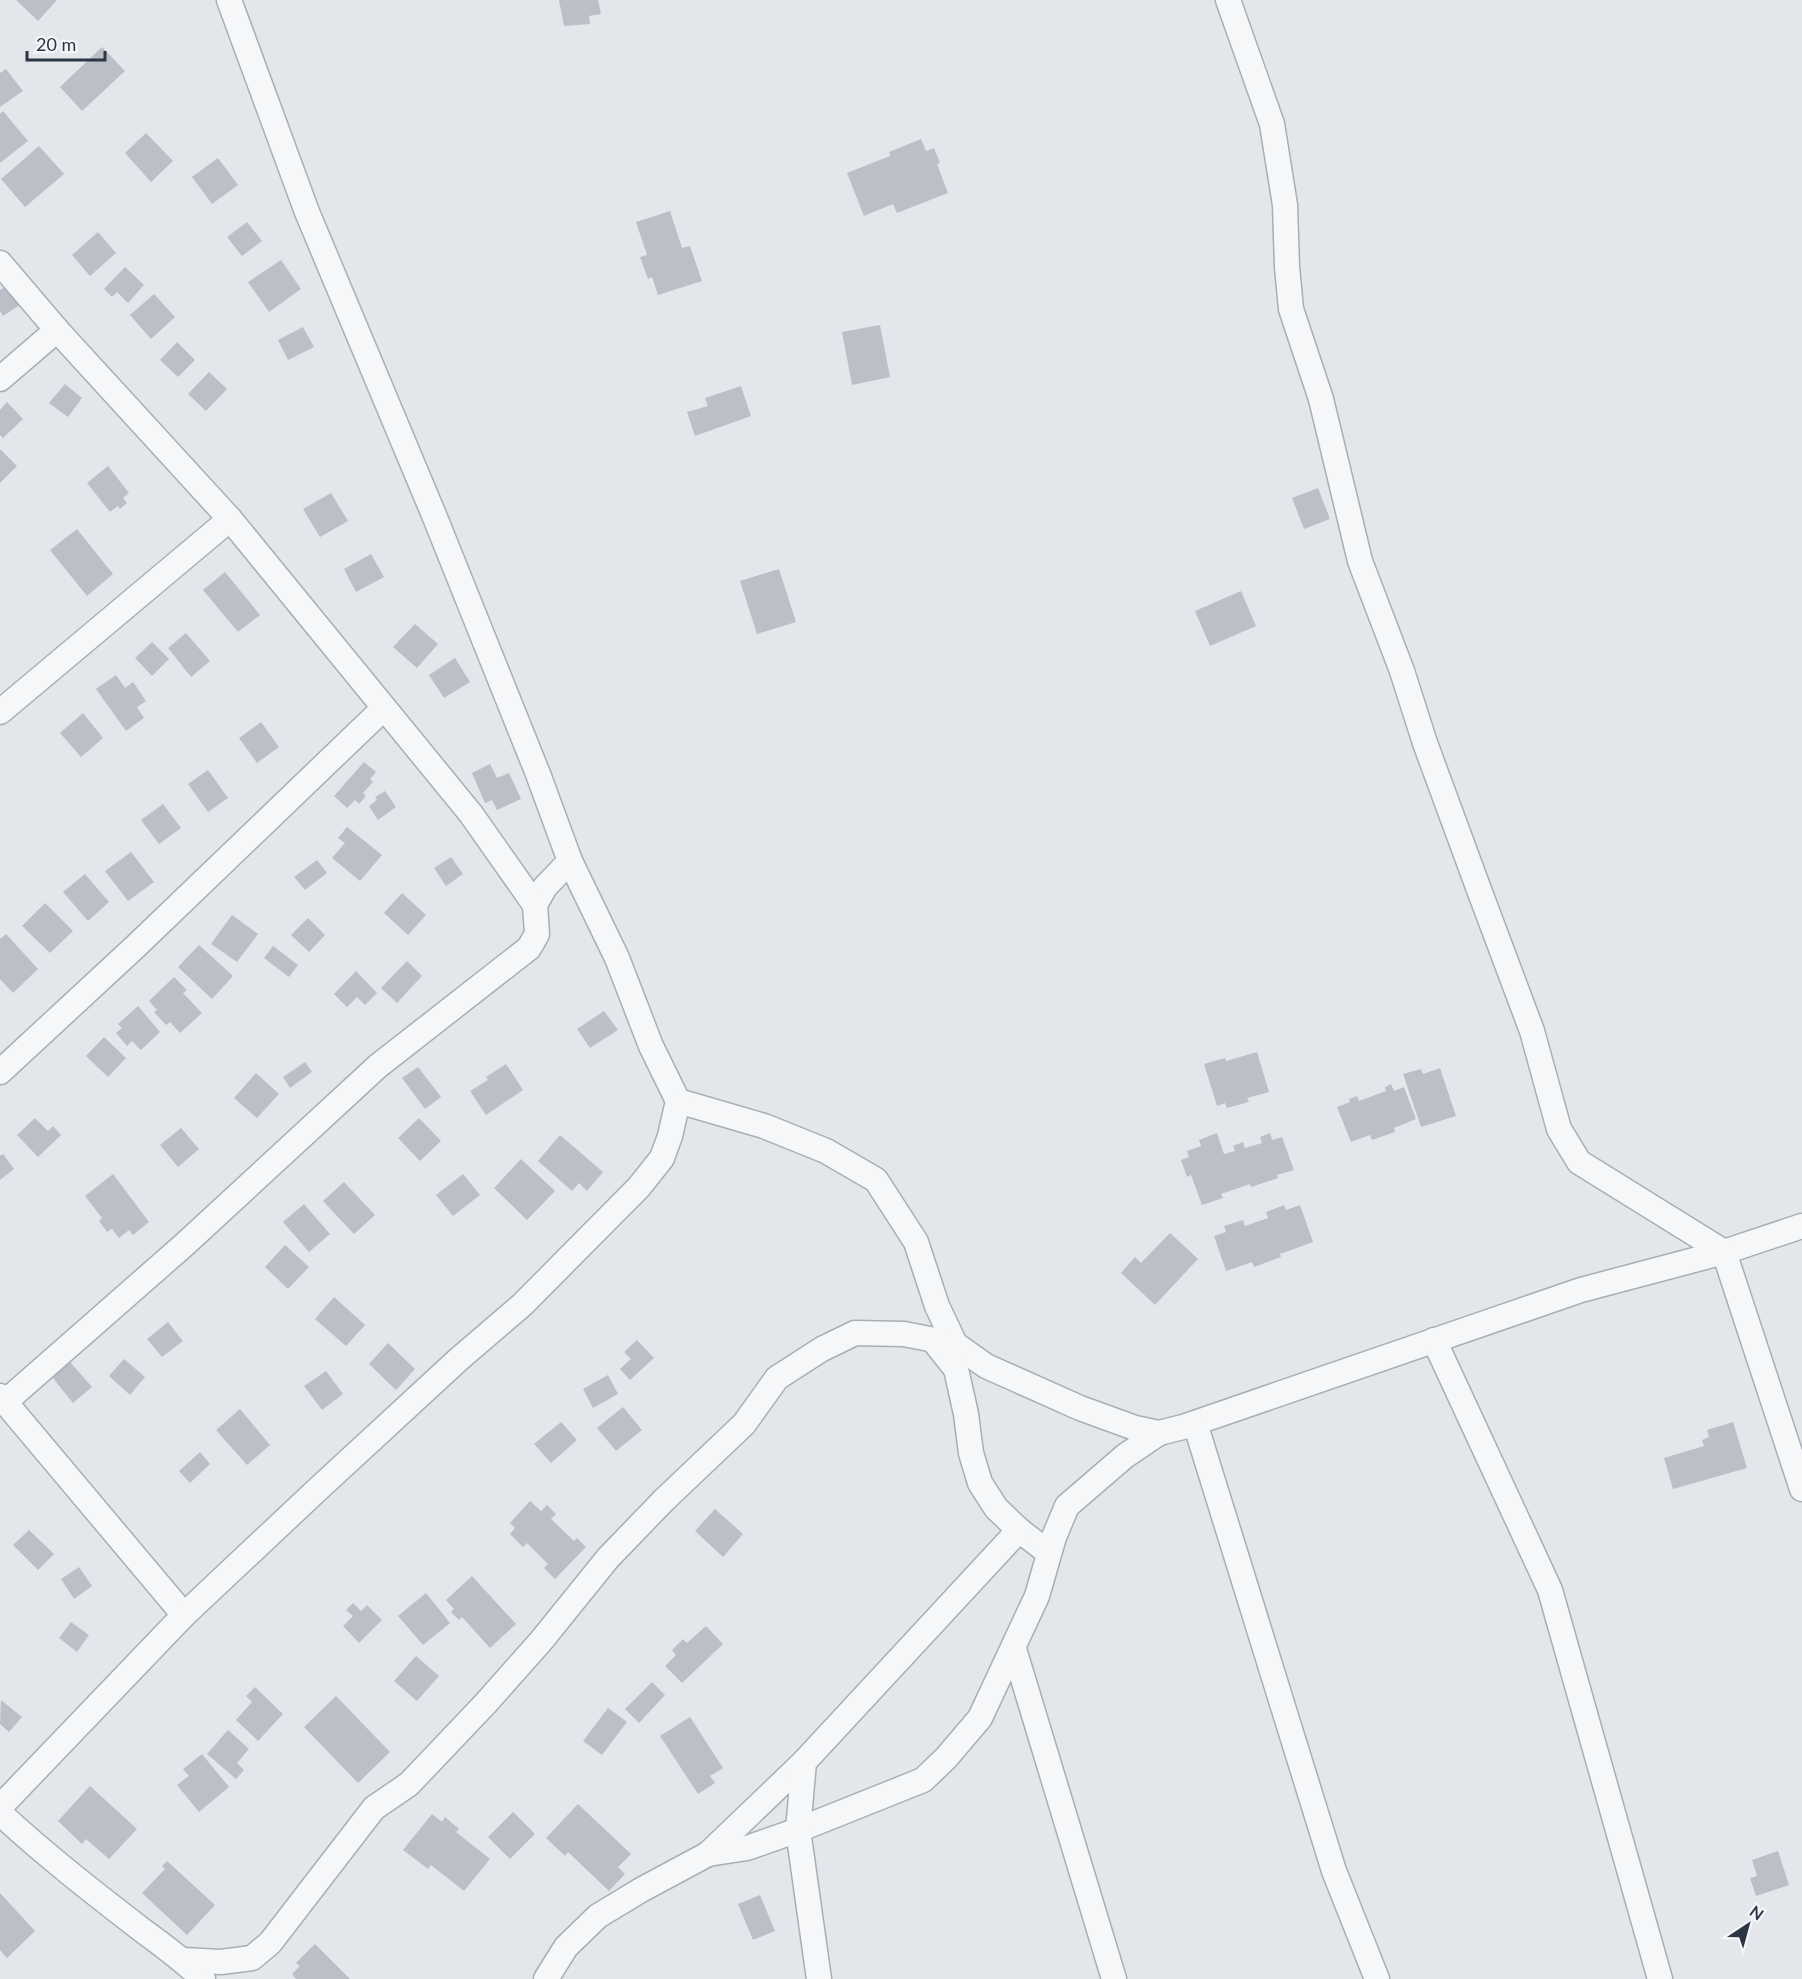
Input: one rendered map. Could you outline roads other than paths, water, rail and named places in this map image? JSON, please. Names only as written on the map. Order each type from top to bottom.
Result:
[{"type":"street","points":[[0,1807],[184,1615],[459,1359],[522,1305],[639,1187],[662,1158],[678,1101],[651,1046],[617,958],[570,861],[534,763],[434,515],[307,212],[229,0]]},
{"type":"street","points":[[1227,0],[1272,124],[1285,205],[1291,309],[1321,399],[1360,561],[1532,1031],[1559,1129],[1579,1162],[1725,1252],[1802,1489]]},
{"type":"street","points":[[0,264],[57,330],[230,519],[471,814],[535,905],[537,934],[529,948],[378,1065],[184,1245],[2,1399],[184,1615]]},
{"type":"street","points":[[0,379],[57,330]]},
{"type":"street","points":[[0,712],[230,519]]},
{"type":"street","points":[[0,1072],[143,939],[384,708]]},
{"type":"street","points":[[535,905],[545,886],[570,861]]},
{"type":"street","points":[[678,1101],[764,1126],[816,1147],[876,1180],[916,1242],[937,1306],[944,1342],[956,1369],[966,1414],[971,1454],[980,1484],[996,1508],[1019,1530],[1049,1553]]},
{"type":"street","points":[[708,1854],[747,1848],[923,1780],[946,1758],[980,1718],[1037,1596],[1049,1553],[1067,1506],[1125,1456],[1159,1433],[1195,1423],[1581,1290],[1725,1252],[1802,1226]]},
{"type":"street","points":[[183,1960],[221,1962],[252,1958],[270,1942],[374,1808],[409,1784],[486,1703],[541,1641],[608,1558],[664,1500],[744,1424],[777,1378],[822,1348],[855,1333],[904,1334],[944,1342],[986,1366],[1080,1408],[1135,1428],[1159,1433]]},
{"type":"street","points":[[1434,1340],[1550,1590],[1660,1979]]},
{"type":"street","points":[[1195,1423],[1334,1871],[1377,1979]]},
{"type":"street","points":[[546,1979],[566,1947],[598,1916],[708,1854],[804,1762],[1019,1530]]},
{"type":"street","points":[[1014,1649],[1114,1979]]},
{"type":"street","points":[[804,1762],[798,1830],[819,1979]]},
{"type":"street","points":[[0,1813],[28,1840],[183,1960],[203,1979]]}]
